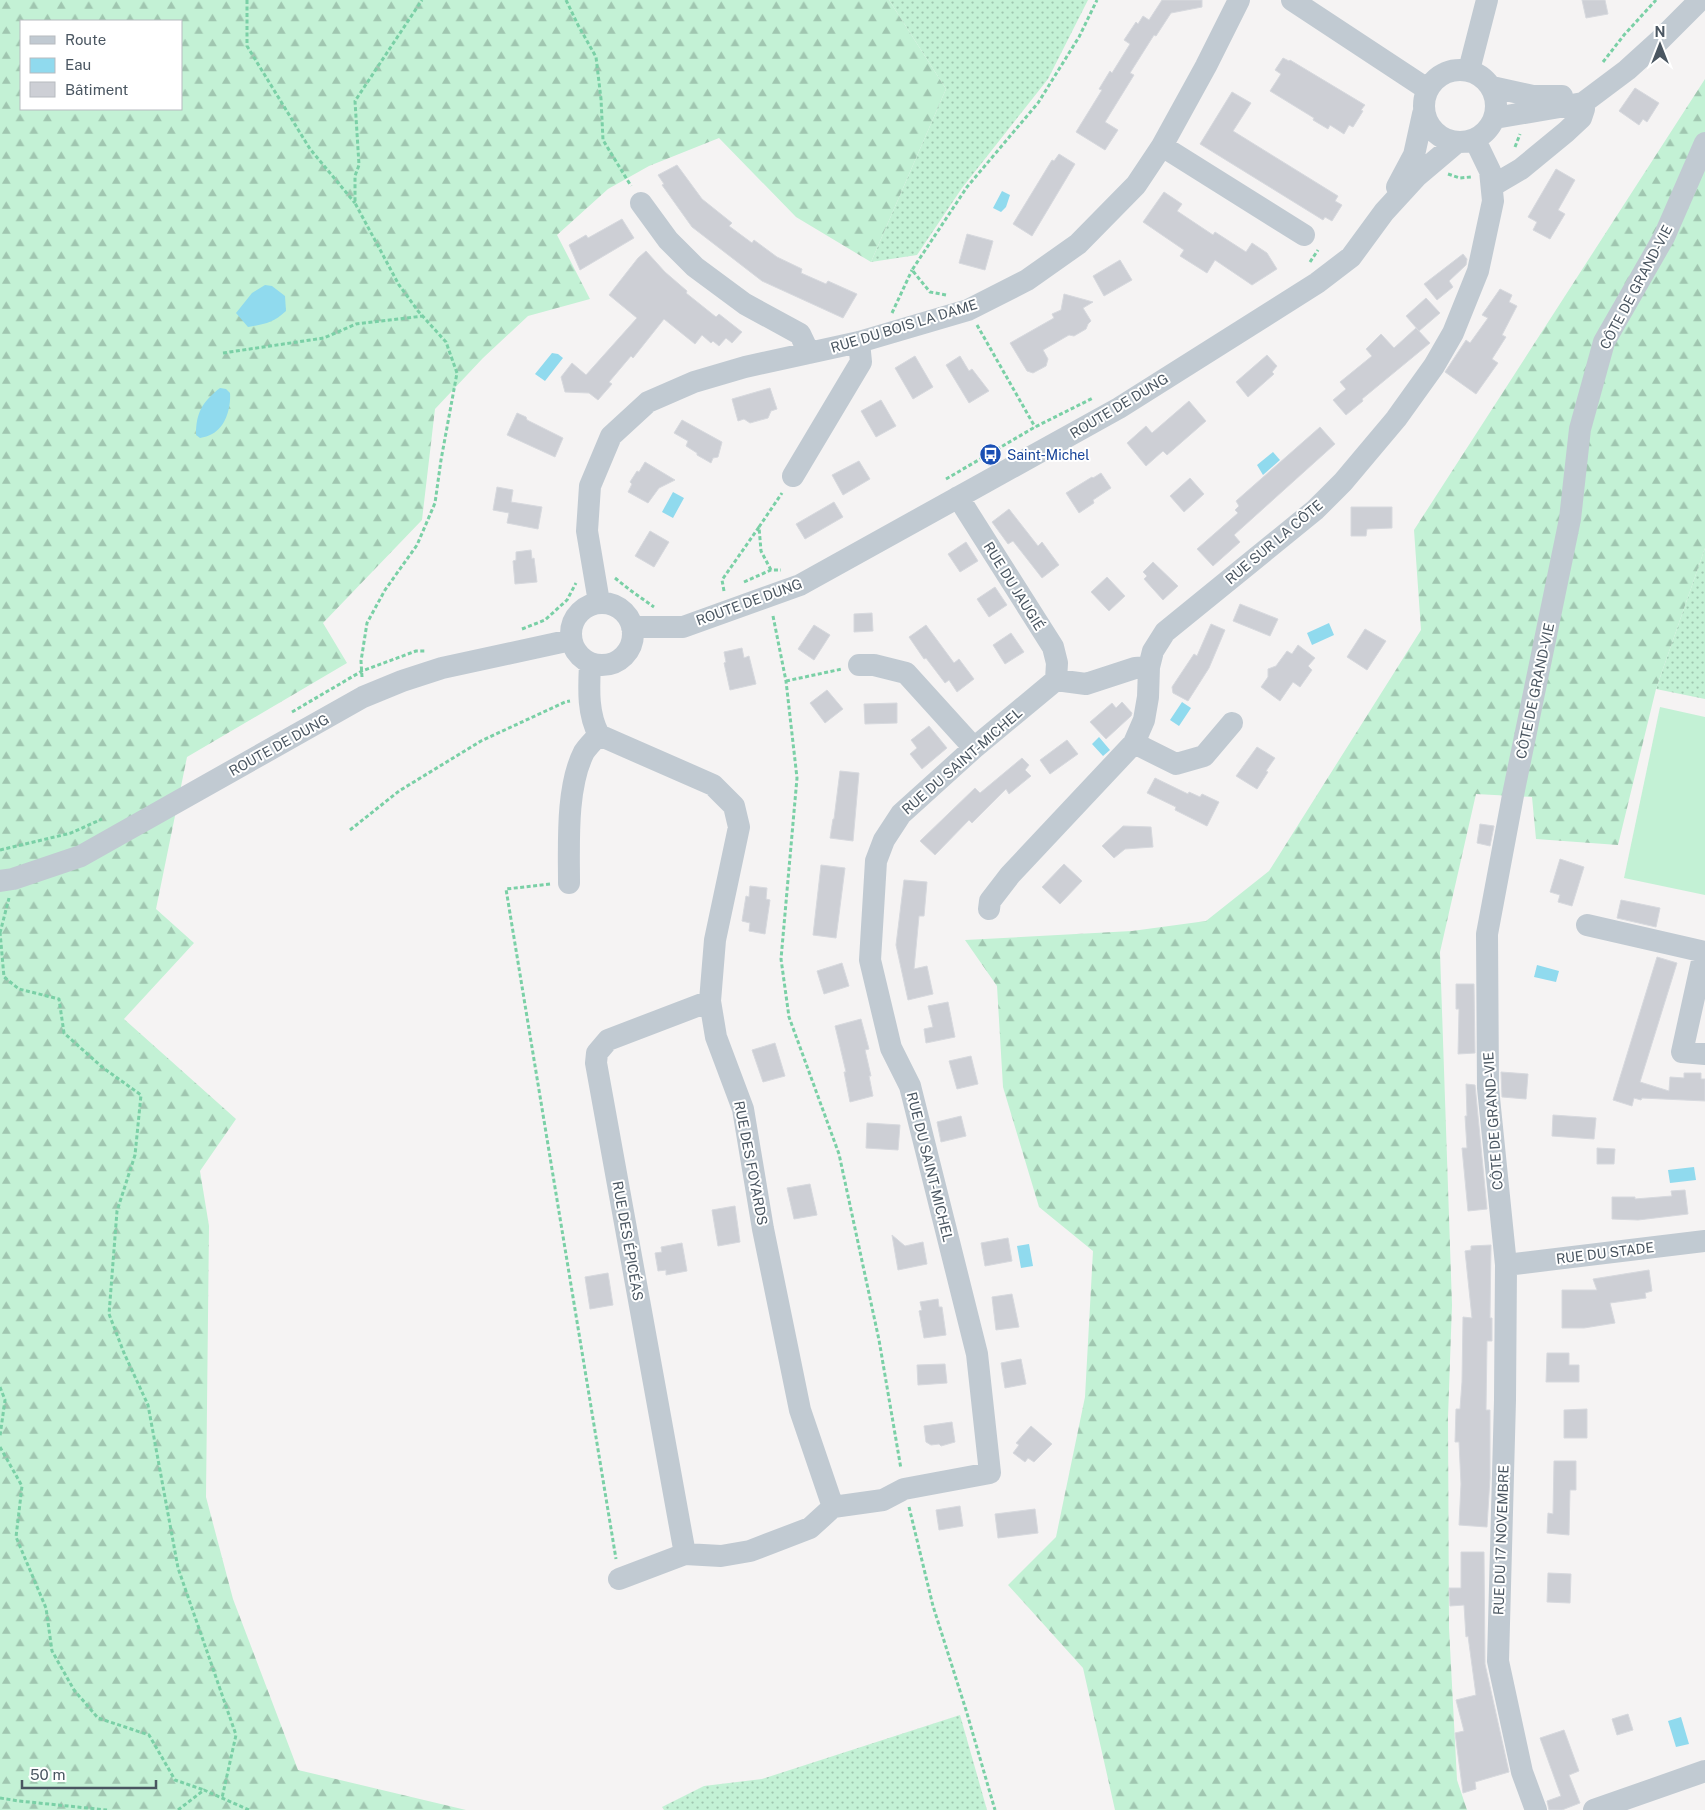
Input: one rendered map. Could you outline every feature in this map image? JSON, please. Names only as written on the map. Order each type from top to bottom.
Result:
[{"type":"street","name":"RUE DU BOIS LA DAME","points":[[599,602],[587,531],[590,486],[611,436],[648,402],[694,382],[745,367],[859,342],[968,310],[1027,280],[1078,244],[1136,185],[1162,146],[1206,66],[1239,0]]},
{"type":"street","points":[[1292,0],[1427,88]]},
{"type":"street","points":[[1469,70],[1487,0]]},
{"type":"street","points":[[1495,118],[1583,103],[1627,70],[1700,0]]},
{"type":"street","points":[[1453,70],[1469,70],[1482,77],[1492,87],[1497,102],[1495,118],[1487,131],[1466,142],[1441,139],[1430,128],[1424,114],[1423,101],[1427,88],[1438,76],[1453,70]]},
{"type":"street","points":[[1492,87],[1534,96],[1566,96],[1601,88]]},
{"type":"street","points":[[1492,186],[1521,168],[1566,132],[1581,118],[1584,109],[1583,103]]},
{"type":"street","name":"ROUTE DE DUNG","points":[[1384,212],[1414,155],[1424,114]]},
{"type":"street","name":"ROUTE DE DUNG","points":[[632,627],[683,627],[796,578],[958,496],[1119,408],[1317,283],[1351,257],[1384,212],[1417,176],[1466,142]]},
{"type":"street","name":"RUE SUR LA CÔTE","points":[[989,909],[990,901],[1010,875],[1134,743],[1144,720],[1148,697],[1149,667],[1153,651],[1166,632],[1315,510],[1343,482],[1396,419],[1434,366],[1453,333],[1478,271],[1493,201],[1490,171],[1466,142]]},
{"type":"street","name":"CÔTE DE GRAND-VIE","points":[[1506,1265],[1488,1088],[1487,934],[1514,790],[1570,519],[1580,429],[1604,342],[1664,237],[1705,143]]},
{"type":"street","points":[[1162,146],[1304,236]]},
{"type":"street","points":[[641,203],[668,240],[695,267],[745,304],[800,334],[809,353]]},
{"type":"street","points":[[793,476],[861,362],[859,342]]},
{"type":"street","name":"RUE DU JAUGIÉ","points":[[958,496],[1053,647],[1057,663],[1056,680]]},
{"type":"street","points":[[599,602],[610,604],[620,609],[628,617],[632,627],[632,641],[627,653],[617,661],[604,665],[590,663],[578,654],[571,640],[571,627],[576,615],[587,606],[599,602]]},
{"type":"street","name":"ROUTE DE DUNG","points":[[6,880],[81,856],[363,698],[402,681],[442,668],[571,640]]},
{"type":"street","points":[[569,883],[568,838],[575,774],[585,750],[599,734],[594,725],[589,698],[590,663]]},
{"type":"street","points":[[860,666],[874,666],[906,673],[974,748]]},
{"type":"street","points":[[1056,680],[1086,684],[1135,668],[1149,667]]},
{"type":"street","name":"RUE DU SAINT-MICHEL","points":[[904,1489],[990,1473],[977,1354],[910,1086],[891,1048],[870,960],[876,861],[884,840],[901,814],[974,748],[1056,680]]},
{"type":"street","points":[[1134,743],[1176,764],[1204,756],[1232,723]]},
{"type":"street","name":"RUE DES FOYARDS","points":[[599,734],[713,786],[734,806],[739,827],[715,940],[710,1001],[716,1037],[743,1109],[764,1228],[800,1410],[833,1507]]},
{"type":"street","points":[[1587,925],[1705,952],[1682,1052],[1705,1054]]},
{"type":"street","name":"RUE DES ÉPICÉAS","points":[[684,1554],[596,1064],[597,1053],[608,1040],[710,1001]]},
{"type":"street","name":"RUE DU STADE","points":[[1506,1265],[1705,1241]]},
{"type":"street","name":"RUE DU 17 NOVEMBRE","points":[[1506,1265],[1505,1400],[1498,1661],[1522,1772],[1536,1810]]},
{"type":"street","points":[[619,1579],[684,1554],[721,1556],[750,1551],[810,1528],[833,1507],[883,1500],[904,1489]]},
{"type":"street","points":[[1594,1810],[1705,1771]]},
{"type":"path","points":[[247,0],[247,46],[310,149],[355,203],[399,285],[446,342],[457,373],[435,503],[417,545],[385,590],[366,623],[361,661],[363,698]]},
{"type":"path","points":[[355,203],[355,176],[359,165],[355,101],[422,0]]},
{"type":"path","points":[[566,0],[596,57],[603,140],[641,203]]},
{"type":"path","points":[[890,316],[912,270],[967,187],[1038,103],[1079,37],[1097,0]]},
{"type":"path","points":[[1603,62],[1624,35],[1656,0]]},
{"type":"path","points":[[1304,236],[1303,242],[1318,250],[1307,267],[1317,283]]},
{"type":"path","points":[[912,270],[930,292],[956,297],[968,310],[1035,427]]},
{"type":"path","points":[[223,353],[324,338],[356,324],[424,316]]},
{"type":"path","points":[[939,484],[1035,427],[1093,398]]},
{"type":"path","points":[[724,591],[722,580],[793,476]]},
{"type":"path","points":[[759,527],[762,551],[771,570]]},
{"type":"path","points":[[739,584],[771,570],[783,570],[796,578]]},
{"type":"path","points":[[513,631],[545,620],[568,600],[578,579],[595,574],[610,574],[654,606],[661,608]]},
{"type":"path","points":[[716,594],[732,588]]},
{"type":"path","points":[[781,613],[773,617],[786,681],[797,778],[781,959],[789,1017],[838,1154],[879,1340],[904,1489],[933,1606],[995,1810]]},
{"type":"path","points":[[786,681],[860,666]]},
{"type":"path","points":[[350,830],[399,790],[481,741],[565,702],[589,698]]},
{"type":"path","points":[[6,880],[8,906],[0,933],[4,977],[19,989],[59,998],[64,1033],[102,1067],[141,1095],[135,1155],[117,1211],[109,1314],[124,1353],[148,1404],[178,1568],[236,1735],[222,1798]]},
{"type":"path","points":[[569,883],[506,889],[619,1579]]},
{"type":"path","points":[[0,1387],[5,1400],[0,1436]]},
{"type":"path","points":[[0,1447],[22,1486],[16,1537],[46,1608],[52,1651],[74,1690],[98,1718],[150,1735],[175,1780],[204,1790],[249,1810]]},
{"type":"path","points":[[178,1810],[204,1790]]},
{"type":"path","points":[[0,1798],[107,1810]]},
{"type":"green space","points":[[0,0],[889,0],[946,89],[871,262],[796,217],[719,138],[649,166],[608,189],[557,235],[590,299],[528,316],[483,358],[435,409],[422,520],[323,623],[347,663],[187,757],[156,909],[194,943],[124,1019],[236,1119],[200,1171],[209,1226],[206,1497],[233,1599],[298,1770],[466,1810],[0,1810]]},
{"type":"green space","points":[[889,0],[1088,0],[1048,79],[962,188],[917,255],[871,262],[946,89]]},
{"type":"green space","points":[[1705,79],[1705,548],[1656,689],[1618,845],[1536,839],[1532,797],[1476,794],[1440,952],[1452,1305],[1448,1417],[1449,1628],[1457,1780],[1467,1810],[1115,1810],[1083,1668],[1008,1585],[1056,1537],[1085,1397],[1093,1251],[1039,1207],[1003,1087],[997,986],[965,940],[1132,931],[1206,921],[1269,871],[1421,630],[1414,530]]},
{"type":"green space","points":[[1705,548],[1705,699],[1656,689]]},
{"type":"green space","points":[[1660,707],[1705,717],[1705,895],[1624,878]]},
{"type":"green space","points":[[960,1715],[987,1810],[664,1810],[662,1807],[704,1786],[762,1779]]},
{"type":"water","points":[[1002,191],[1010,195],[1006,207],[1001,212],[993,208]]},
{"type":"water","points":[[265,285],[272,286],[285,296],[286,311],[268,322],[248,327],[236,313],[252,293]]},
{"type":"water","points":[[552,353],[558,354],[563,358],[545,381],[535,374]]},
{"type":"water","points":[[220,388],[226,389],[230,393],[227,416],[217,431],[200,438],[196,435],[197,420],[201,408]]},
{"type":"water","points":[[1273,452],[1280,460],[1263,475],[1257,465]]},
{"type":"water","points":[[673,492],[684,498],[673,518],[662,512]]},
{"type":"water","points":[[1329,623],[1334,635],[1312,645],[1307,633]]},
{"type":"water","points":[[1182,702],[1191,708],[1179,726],[1170,720]]},
{"type":"water","points":[[1099,737],[1110,750],[1103,756],[1092,744]]},
{"type":"water","points":[[1537,965],[1559,971],[1556,982],[1534,977]]},
{"type":"water","points":[[1694,1167],[1696,1180],[1670,1183],[1668,1170]]},
{"type":"water","points":[[1029,1244],[1033,1266],[1021,1268],[1017,1246]]},
{"type":"water","points":[[1681,1717],[1689,1744],[1676,1747],[1668,1721]]},
{"type":"building","points":[[1162,0],[1202,0],[1202,7],[1171,13],[1156,36],[1154,35],[1130,73],[1134,75],[1105,122],[1118,130],[1105,150],[1076,132],[1102,90],[1099,89],[1110,71],[1112,73],[1130,44],[1124,40],[1136,22],[1138,24],[1143,16],[1149,20]]},
{"type":"building","points":[[1582,0],[1605,0],[1608,14],[1586,18]]},
{"type":"building","points":[[1283,58],[1290,60],[1365,105],[1353,127],[1349,125],[1344,134],[1330,125],[1328,129],[1313,120],[1314,118],[1270,91],[1281,74],[1275,70]]},
{"type":"building","points":[[1635,88],[1659,103],[1647,122],[1643,119],[1639,125],[1619,111]]},
{"type":"building","points":[[1232,92],[1251,103],[1233,131],[1338,196],[1335,201],[1342,205],[1332,221],[1325,217],[1323,220],[1200,144]]},
{"type":"building","points":[[1059,154],[1075,164],[1032,236],[1013,224],[1052,160],[1054,161]]},
{"type":"building","points":[[677,165],[702,199],[732,223],[729,226],[752,243],[754,240],[777,257],[802,269],[801,273],[826,284],[828,281],[857,294],[843,318],[762,281],[692,227],[662,185],[664,184],[658,175]]},
{"type":"building","points":[[1556,169],[1575,180],[1558,210],[1565,214],[1550,239],[1533,230],[1537,222],[1528,217]]},
{"type":"building","points":[[1164,192],[1182,204],[1177,211],[1213,235],[1215,232],[1246,252],[1252,243],[1267,253],[1277,269],[1252,285],[1215,260],[1207,273],[1180,256],[1184,250],[1143,222]]},
{"type":"building","points":[[622,219],[634,238],[580,270],[569,245],[586,235],[588,238]]},
{"type":"building","points":[[967,234],[993,241],[985,270],[959,263]]},
{"type":"building","points":[[646,251],[665,272],[687,291],[686,293],[716,317],[719,314],[742,332],[732,343],[726,338],[719,346],[713,341],[711,343],[702,335],[695,344],[664,319],[633,358],[631,356],[609,382],[612,384],[598,400],[589,393],[565,392],[561,377],[572,363],[586,375],[637,318],[609,295],[638,258]]},
{"type":"building","points":[[1463,254],[1467,259],[1466,265],[1449,281],[1453,287],[1437,300],[1424,284]]},
{"type":"building","points":[[1120,260],[1132,280],[1104,296],[1093,276]]},
{"type":"building","points":[[1500,289],[1512,295],[1509,302],[1517,306],[1502,335],[1506,337],[1492,359],[1498,363],[1476,394],[1445,372],[1466,340],[1470,343],[1488,318],[1482,315]]},
{"type":"building","points":[[1064,294],[1093,302],[1083,308],[1091,321],[1086,329],[1074,336],[1069,335],[1043,350],[1048,359],[1046,366],[1033,373],[1027,371],[1010,343],[1054,318],[1052,314],[1061,310]]},
{"type":"building","points":[[1426,298],[1440,313],[1419,331],[1406,316]]},
{"type":"building","points":[[1416,328],[1430,343],[1362,399],[1363,401],[1346,415],[1333,400],[1346,389],[1340,382],[1372,356],[1366,349],[1381,334],[1394,348]]},
{"type":"building","points":[[1267,355],[1277,366],[1272,372],[1274,374],[1248,397],[1236,382]]},
{"type":"building","points":[[915,356],[933,387],[913,399],[895,368]]},
{"type":"building","points":[[960,356],[969,371],[972,369],[989,391],[969,403],[946,365]]},
{"type":"building","points":[[770,388],[777,409],[771,411],[768,418],[750,423],[744,419],[738,421],[732,399]]},
{"type":"building","points":[[881,400],[896,426],[876,437],[861,411]]},
{"type":"building","points":[[1189,401],[1206,421],[1167,455],[1163,451],[1146,466],[1127,443],[1146,426],[1152,433]]},
{"type":"building","points":[[517,413],[563,438],[555,457],[507,435]]},
{"type":"building","points":[[682,420],[722,442],[718,457],[713,458],[711,463],[686,446],[688,441],[674,433]]},
{"type":"building","points":[[1320,427],[1335,444],[1234,535],[1240,542],[1213,566],[1197,549],[1238,513],[1235,510],[1239,506],[1236,501]]},
{"type":"building","points":[[859,461],[870,479],[843,495],[832,475]]},
{"type":"building","points":[[645,462],[675,480],[659,488],[648,503],[628,492],[632,484],[630,482]]},
{"type":"building","points":[[1101,473],[1111,488],[1093,500],[1094,503],[1079,513],[1066,493]]},
{"type":"building","points":[[1190,478],[1204,494],[1184,512],[1170,496]]},
{"type":"building","points":[[497,487],[513,490],[511,502],[542,507],[538,529],[507,523],[509,513],[493,510]]},
{"type":"building","points":[[834,502],[843,517],[805,539],[796,524]]},
{"type":"building","points":[[1351,507],[1392,507],[1392,528],[1367,529],[1366,536],[1351,536]]},
{"type":"building","points":[[1009,509],[1038,546],[1042,542],[1059,565],[1042,578],[1013,541],[1008,544],[992,522]]},
{"type":"building","points":[[650,531],[669,542],[654,567],[635,556]]},
{"type":"building","points":[[966,542],[978,561],[960,572],[948,554]]},
{"type":"building","points":[[531,550],[537,582],[515,584],[513,561],[516,560],[516,552]]},
{"type":"building","points":[[1153,562],[1178,586],[1163,600],[1144,579],[1147,576],[1143,572]]},
{"type":"building","points":[[1107,577],[1125,596],[1109,611],[1091,592]]},
{"type":"building","points":[[995,587],[1007,605],[989,617],[977,599]]},
{"type":"building","points":[[1240,604],[1278,619],[1270,636],[1233,621]]},
{"type":"building","points":[[872,613],[873,631],[854,632],[854,614]]},
{"type":"building","points":[[1211,624],[1225,630],[1209,668],[1188,701],[1173,693],[1172,687],[1194,654],[1197,656]]},
{"type":"building","points":[[814,625],[830,635],[814,660],[798,649]]},
{"type":"building","points":[[926,625],[954,663],[959,659],[974,679],[957,692],[949,680],[945,683],[926,658],[924,659],[909,637]]},
{"type":"building","points":[[1365,629],[1386,641],[1367,670],[1347,657]]},
{"type":"building","points":[[1011,633],[1024,652],[1005,664],[993,645]]},
{"type":"building","points":[[1298,645],[1315,658],[1308,666],[1312,670],[1300,687],[1293,682],[1280,701],[1261,687],[1268,677],[1268,669],[1276,666],[1287,651],[1292,654]]},
{"type":"building","points":[[742,648],[744,658],[749,656],[756,684],[730,690],[724,663],[726,662],[724,652]]},
{"type":"building","points":[[827,690],[843,709],[825,723],[810,703]]},
{"type":"building","points":[[1122,702],[1132,713],[1131,716],[1106,739],[1090,722],[1112,703],[1116,708]]},
{"type":"building","points":[[897,703],[897,723],[865,724],[864,704]]},
{"type":"building","points":[[929,726],[947,748],[922,769],[910,754],[917,748],[911,740]]},
{"type":"building","points":[[1067,740],[1078,754],[1050,774],[1040,760]]},
{"type":"building","points":[[1257,747],[1275,758],[1257,789],[1236,776]]},
{"type":"building","points":[[1022,758],[1029,765],[1025,770],[1031,776],[1009,794],[1006,789],[972,823],[969,820],[935,855],[920,841],[975,788],[980,793]]},
{"type":"building","points":[[840,771],[859,773],[853,841],[830,838]]},
{"type":"building","points":[[1155,778],[1188,794],[1189,792],[1200,797],[1202,794],[1219,802],[1207,826],[1175,810],[1176,807],[1147,793]]},
{"type":"building","points":[[1480,824],[1494,826],[1490,846],[1477,843]]},
{"type":"building","points":[[1123,826],[1151,827],[1153,847],[1125,849],[1114,858],[1102,846]]},
{"type":"building","points":[[1560,859],[1584,867],[1572,906],[1558,902],[1560,895],[1550,892]]},
{"type":"building","points":[[1064,864],[1082,881],[1060,904],[1042,887]]},
{"type":"building","points":[[821,865],[845,868],[836,938],[813,935]]},
{"type":"building","points":[[904,880],[927,882],[924,916],[919,916],[914,969],[927,966],[933,994],[908,1000],[896,945]]},
{"type":"building","points":[[750,886],[767,888],[766,899],[770,900],[765,934],[749,931],[750,923],[742,921],[746,896],[749,897]]},
{"type":"building","points":[[1621,900],[1660,908],[1656,927],[1617,918]]},
{"type":"building","points":[[1657,957],[1677,963],[1640,1082],[1669,1091],[1670,1077],[1684,1078],[1684,1073],[1701,1073],[1701,1079],[1705,1079],[1705,1101],[1642,1098],[1641,1100],[1634,1098],[1632,1106],[1613,1100]]},
{"type":"building","points":[[842,963],[849,986],[824,994],[817,971]]},
{"type":"building","points":[[1456,984],[1474,984],[1475,1053],[1458,1054],[1459,1009],[1456,1009]]},
{"type":"building","points":[[948,1002],[955,1037],[926,1043],[924,1029],[933,1027],[928,1006]]},
{"type":"building","points":[[861,1019],[869,1049],[865,1050],[873,1096],[850,1102],[844,1072],[846,1072],[835,1026]]},
{"type":"building","points":[[775,1043],[785,1076],[763,1082],[752,1050]]},
{"type":"building","points":[[971,1056],[978,1084],[957,1089],[949,1061]]},
{"type":"building","points":[[1501,1072],[1528,1074],[1526,1099],[1502,1097]]},
{"type":"building","points":[[1466,1084],[1475,1085],[1487,1209],[1468,1211],[1462,1148],[1467,1148]]},
{"type":"building","points":[[1553,1115],[1596,1118],[1594,1139],[1552,1136]]},
{"type":"building","points":[[961,1116],[966,1136],[941,1142],[937,1122]]},
{"type":"building","points":[[867,1123],[900,1125],[898,1150],[866,1148]]},
{"type":"building","points":[[1597,1148],[1615,1149],[1614,1164],[1597,1164]]},
{"type":"building","points":[[810,1184],[817,1215],[794,1219],[787,1188]]},
{"type":"building","points":[[1685,1190],[1688,1214],[1638,1220],[1612,1219],[1612,1197],[1635,1197],[1635,1199],[1672,1196],[1671,1191]]},
{"type":"building","points":[[735,1206],[740,1242],[718,1246],[712,1210]]},
{"type":"building","points":[[892,1235],[905,1246],[923,1242],[927,1264],[898,1270]]},
{"type":"building","points":[[1008,1238],[1012,1261],[985,1266],[981,1243]]},
{"type":"building","points":[[682,1243],[687,1271],[666,1275],[666,1270],[658,1271],[655,1253],[662,1252],[661,1247]]},
{"type":"building","points":[[1491,1245],[1490,1318],[1492,1318],[1492,1341],[1487,1341],[1486,1410],[1490,1410],[1490,1478],[1487,1527],[1459,1525],[1461,1484],[1459,1442],[1455,1442],[1456,1409],[1460,1409],[1462,1382],[1463,1317],[1472,1318],[1465,1251],[1471,1250],[1471,1246]]},
{"type":"building","points":[[1649,1270],[1652,1291],[1645,1293],[1646,1298],[1610,1303],[1615,1323],[1584,1328],[1562,1328],[1562,1290],[1597,1290],[1593,1279]]},
{"type":"building","points":[[608,1273],[613,1305],[590,1309],[585,1277]]},
{"type":"building","points":[[1012,1294],[1019,1327],[996,1330],[992,1297]]},
{"type":"building","points":[[938,1299],[939,1307],[942,1307],[946,1335],[924,1338],[919,1311],[922,1310],[920,1302]]},
{"type":"building","points":[[1547,1353],[1569,1353],[1569,1365],[1579,1365],[1579,1382],[1546,1382]]},
{"type":"building","points":[[1021,1359],[1026,1384],[1005,1388],[1001,1363]]},
{"type":"building","points":[[945,1364],[947,1383],[918,1385],[917,1365]]},
{"type":"building","points":[[1587,1409],[1587,1438],[1564,1438],[1564,1410]]},
{"type":"building","points":[[952,1422],[955,1442],[941,1446],[939,1444],[931,1445],[926,1442],[924,1426]]},
{"type":"building","points":[[1031,1426],[1052,1444],[1034,1462],[1028,1458],[1025,1462],[1013,1453],[1019,1445],[1016,1443]]},
{"type":"building","points":[[1554,1461],[1576,1461],[1576,1490],[1570,1490],[1569,1535],[1547,1533],[1548,1513],[1553,1514]]},
{"type":"building","points":[[960,1506],[963,1526],[939,1530],[936,1510]]},
{"type":"building","points":[[1035,1509],[1038,1533],[998,1538],[995,1514]]},
{"type":"building","points":[[1461,1552],[1484,1552],[1485,1664],[1509,1772],[1475,1782],[1476,1789],[1463,1793],[1455,1733],[1464,1731],[1456,1700],[1476,1695],[1468,1636],[1466,1637],[1464,1605],[1450,1606],[1449,1588],[1461,1588]]},
{"type":"building","points":[[1548,1573],[1571,1574],[1570,1603],[1547,1602]]},
{"type":"building","points":[[1628,1714],[1633,1730],[1617,1735],[1612,1719]]},
{"type":"building","points":[[1564,1730],[1579,1771],[1569,1775],[1580,1803],[1562,1810],[1549,1810],[1547,1801],[1561,1796],[1540,1738]]},
{"type":"place","name":"Saint-Michel","points":[[991,455]]}]
